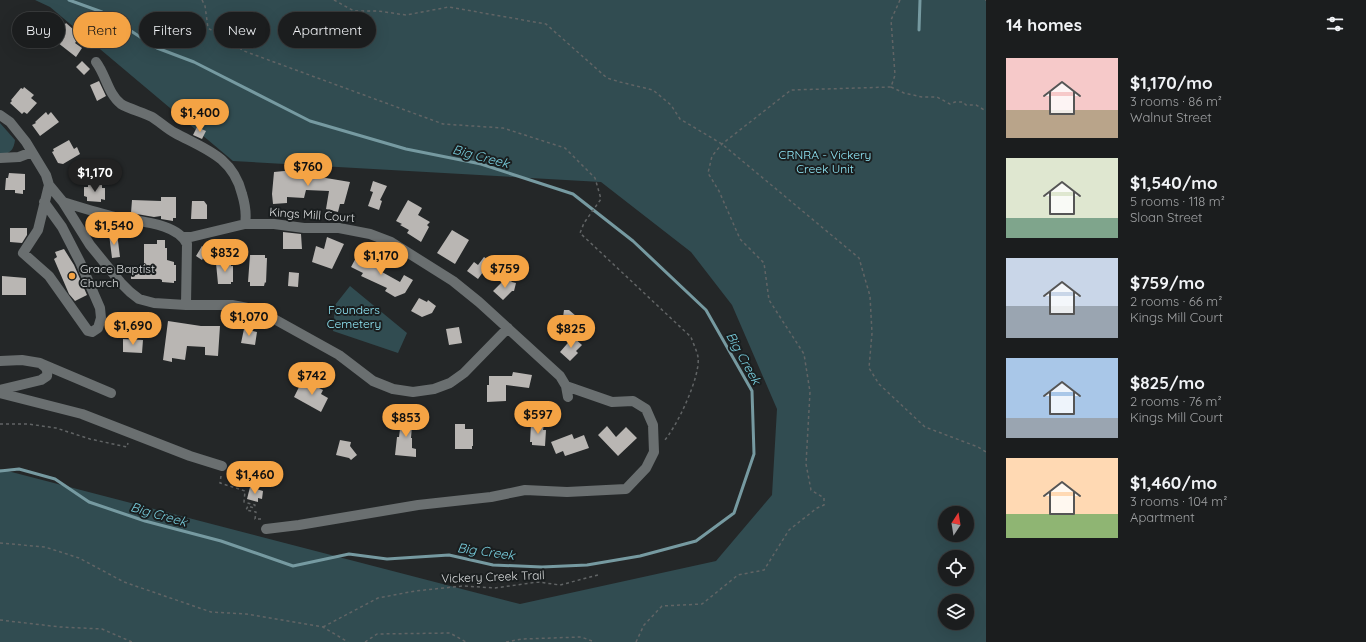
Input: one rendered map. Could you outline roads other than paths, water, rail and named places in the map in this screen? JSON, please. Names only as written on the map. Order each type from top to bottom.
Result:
[{"type":"street","points":[[96,62],[103,71],[106,81],[113,93],[122,104],[152,117],[173,132],[214,153],[230,166],[237,177],[241,188],[247,215],[245,224]]},
{"type":"street","points":[[0,115],[10,122],[19,132],[46,175],[49,185],[63,202],[90,245],[130,292],[146,301],[186,305],[232,305],[258,310],[338,355],[373,381],[393,389],[413,392],[434,389],[450,383],[464,373],[508,328]]},
{"type":"street","points":[[0,158],[19,157],[32,152]]},
{"type":"street","points":[[44,202],[62,227],[80,262],[100,308],[101,318],[98,328],[92,332],[88,332],[49,276],[23,253],[38,230],[44,202],[49,185]]},
{"type":"street","points":[[63,202],[112,217],[154,224],[170,229],[183,237],[187,244],[186,305]]},
{"type":"street","name":"Kings Mill Court","points":[[183,237],[191,237],[245,224],[274,224],[304,228],[339,228],[370,234],[384,239],[453,281],[508,328],[560,376],[566,386],[568,397]]},
{"type":"street","points":[[0,361],[22,360],[40,363],[111,393]]},
{"type":"street","points":[[0,390],[42,380],[47,376],[48,371],[40,363]]},
{"type":"street","points":[[266,529],[418,505],[491,497],[525,490],[567,492],[626,489],[646,468],[654,452],[653,425],[646,409],[633,401],[612,402],[566,386]]},
{"type":"street","points":[[0,393],[82,414],[190,456],[222,466]]},
{"type":"waterway","name":"Big Creek","points":[[0,471],[19,469],[55,479],[89,502],[145,521],[221,541],[293,566],[349,554],[387,559],[449,555],[493,565],[542,567],[587,565],[640,556],[696,541],[734,513],[754,454],[752,391],[706,310],[633,241],[573,194],[481,164],[406,149],[310,121],[194,62],[157,48],[102,12],[69,0]]},
{"type":"waterway","points":[[919,30],[920,0]]},
{"type":"place","name":"Grace Baptist Church","points":[[72,276]]},
{"type":"park label","name":"CRNRA - Vickery Creek Unit","points":[[825,162]]},
{"type":"park label","name":"Founders Cemetery","points":[[354,317]]}]
